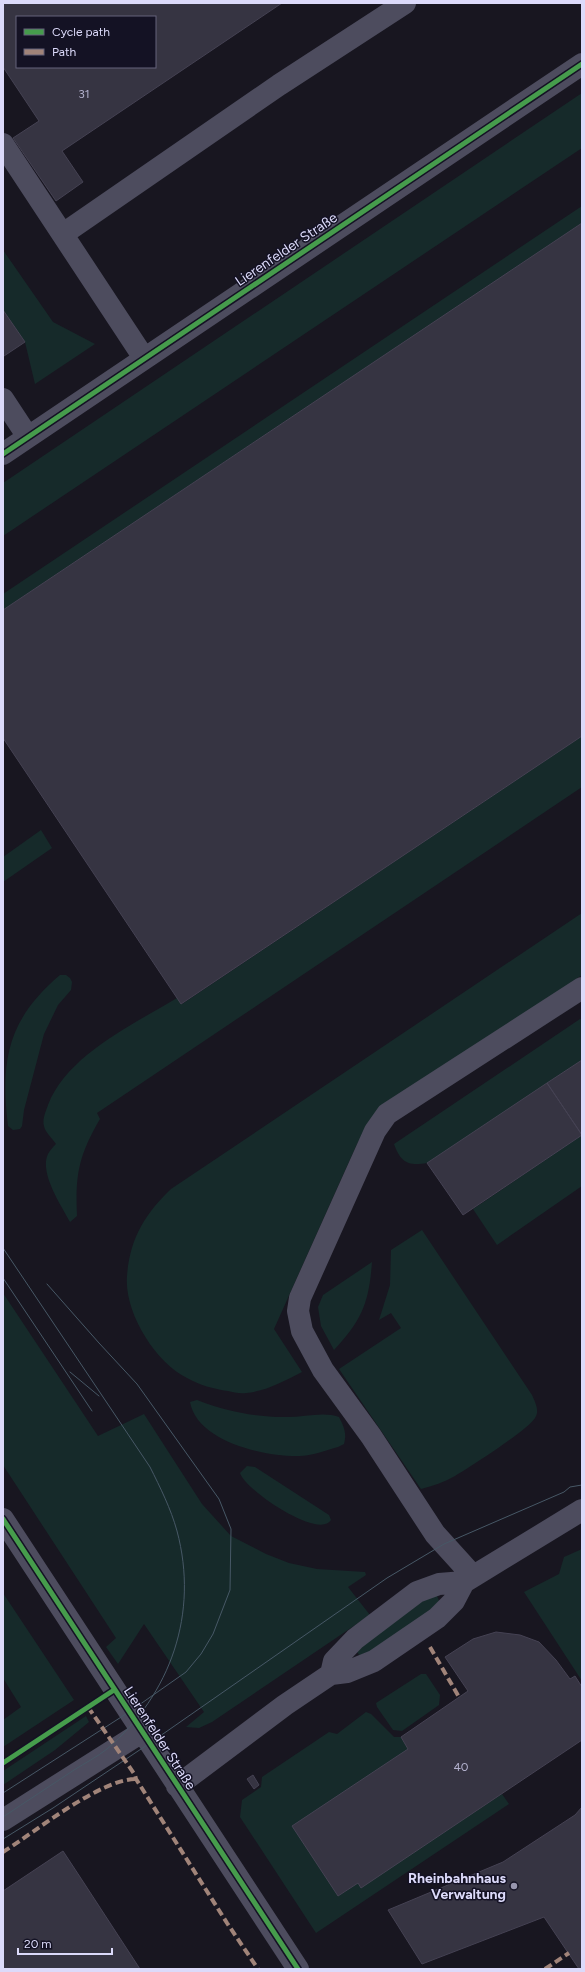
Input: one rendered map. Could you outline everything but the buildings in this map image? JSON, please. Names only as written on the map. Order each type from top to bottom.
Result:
[{"type":"street","points":[[63,234],[279,85],[406,3]]},
{"type":"street","name":"Lierenfelder Straße","points":[[3,454],[582,64]]},
{"type":"street","points":[[3,144],[144,358]]},
{"type":"street","points":[[3,399],[28,437]]},
{"type":"street","points":[[468,1579],[435,1534],[370,1436],[323,1370],[302,1331],[298,1310],[300,1298],[375,1131],[387,1114],[582,988]]},
{"type":"street","points":[[331,1674],[334,1662],[355,1639],[417,1592],[439,1584],[468,1579],[582,1510]]},
{"type":"street","name":"Lierenfelder Straße","points":[[3,1519],[298,1969]]},
{"type":"street","points":[[177,1786],[279,1710],[331,1674],[347,1672],[374,1660],[437,1618],[454,1601],[468,1579]]},
{"type":"street","name":"Lierenfelder Straße","points":[[3,1820],[142,1732]]},
{"type":"green space","points":[[582,93],[582,148],[3,536],[3,483]]},
{"type":"green space","points":[[582,206],[582,223],[3,610],[3,594]]},
{"type":"green space","points":[[3,250],[53,322],[95,344],[35,384],[25,342],[3,310]]},
{"type":"green space","points":[[582,736],[582,787],[97,1113],[100,1119],[87,1143],[80,1165],[77,1188],[77,1216],[70,1222],[52,1189],[46,1170],[48,1154],[56,1144],[44,1126],[44,1115],[57,1087],[70,1071],[86,1056],[122,1030],[177,998],[182,1004]]},
{"type":"green space","points":[[41,830],[52,848],[3,882],[3,857]]},
{"type":"green space","points":[[582,913],[582,975],[380,1113],[358,1142],[274,1329],[302,1372],[268,1388],[254,1392],[239,1393],[212,1388],[197,1383],[175,1370],[164,1360],[153,1348],[136,1320],[127,1290],[129,1262],[135,1238],[146,1217],[162,1198],[171,1189]]},
{"type":"green space","points":[[60,975],[66,975],[70,978],[72,982],[71,990],[58,1005],[44,1034],[24,1110],[22,1126],[20,1129],[13,1130],[8,1126],[5,1081],[7,1061],[12,1042],[19,1025],[29,1008],[43,991]]},
{"type":"green space","points":[[580,1019],[582,1020],[582,1060],[427,1163],[415,1164],[406,1162],[399,1155],[394,1144]]},
{"type":"green space","points":[[582,1135],[582,1186],[497,1245],[473,1209]]},
{"type":"green space","points":[[422,1230],[532,1395],[537,1412],[535,1418],[522,1431],[485,1457],[451,1478],[421,1489],[339,1369],[401,1328],[391,1313],[379,1320],[390,1285],[391,1250]]},
{"type":"green space","points":[[372,1262],[369,1289],[358,1320],[334,1350],[321,1326],[318,1307],[323,1295]]},
{"type":"green space","points":[[3,1293],[98,1436],[144,1414],[202,1504],[231,1536],[266,1554],[289,1563],[317,1569],[365,1572],[366,1575],[348,1587],[370,1615],[212,1722],[199,1728],[186,1727],[204,1712],[144,1624],[118,1664],[106,1647],[116,1638],[3,1465]]},
{"type":"green space","points":[[197,1400],[251,1415],[291,1417],[332,1415],[339,1417],[344,1430],[344,1444],[319,1453],[304,1456],[285,1456],[252,1450],[219,1437],[205,1427],[195,1416],[190,1402]]},
{"type":"green space","points":[[247,1466],[255,1467],[329,1515],[331,1520],[324,1524],[312,1523],[298,1518],[268,1501],[245,1481],[240,1473]]},
{"type":"green space","points":[[582,1549],[582,1681],[524,1592],[559,1574],[564,1557]]},
{"type":"green space","points":[[3,1593],[74,1700],[3,1747],[3,1720],[21,1707],[3,1678]]},
{"type":"green space","points":[[423,1594],[437,1596],[441,1605],[374,1657],[360,1656],[357,1652],[358,1643]]},
{"type":"green space","points":[[421,1674],[426,1674],[440,1695],[439,1705],[402,1731],[393,1730],[377,1707],[376,1703]]},
{"type":"green space","points":[[366,1712],[371,1714],[394,1737],[401,1737],[408,1749],[338,1896],[358,1883],[361,1887],[502,1794],[509,1804],[316,1933],[240,1817],[242,1800],[261,1787],[262,1777],[329,1732],[337,1734]]},
{"type":"green space","points":[[86,1716],[89,1722],[55,1750],[3,1785],[3,1771]]},
{"type":"tram line","points":[[3,1248],[150,1467],[175,1523],[183,1562],[184,1592],[181,1622],[174,1650],[163,1677],[148,1703],[129,1727],[103,1752],[3,1817]]},
{"type":"tram line","points":[[3,1278],[92,1411]]},
{"type":"tram line","points":[[3,1793],[129,1712],[186,1672],[201,1654],[213,1634],[230,1590],[231,1529],[219,1499],[137,1384],[47,1284]]},
{"type":"tram line","points":[[70,1372],[99,1396]]},
{"type":"tram line","points":[[3,1839],[53,1808],[150,1743],[387,1578],[444,1544],[564,1492],[570,1487],[582,1485]]},
{"type":"marked path","points":[[430,1647],[459,1697]]},
{"type":"marked path","points":[[88,1707],[135,1775],[136,1779],[227,1923],[258,1969]]},
{"type":"marked path","points":[[3,1852],[68,1808],[87,1797],[121,1781],[136,1779]]},
{"type":"marked path","points":[[545,1969],[569,1953]]},
{"type":"cycle path","points":[[3,454],[582,64]]},
{"type":"cycle path","points":[[3,1519],[298,1969]]},
{"type":"cycle path","points":[[3,1763],[114,1690]]},
{"type":"place","name":"Rheinbahnhaus Verwaltung","points":[[514,1886]]}]
